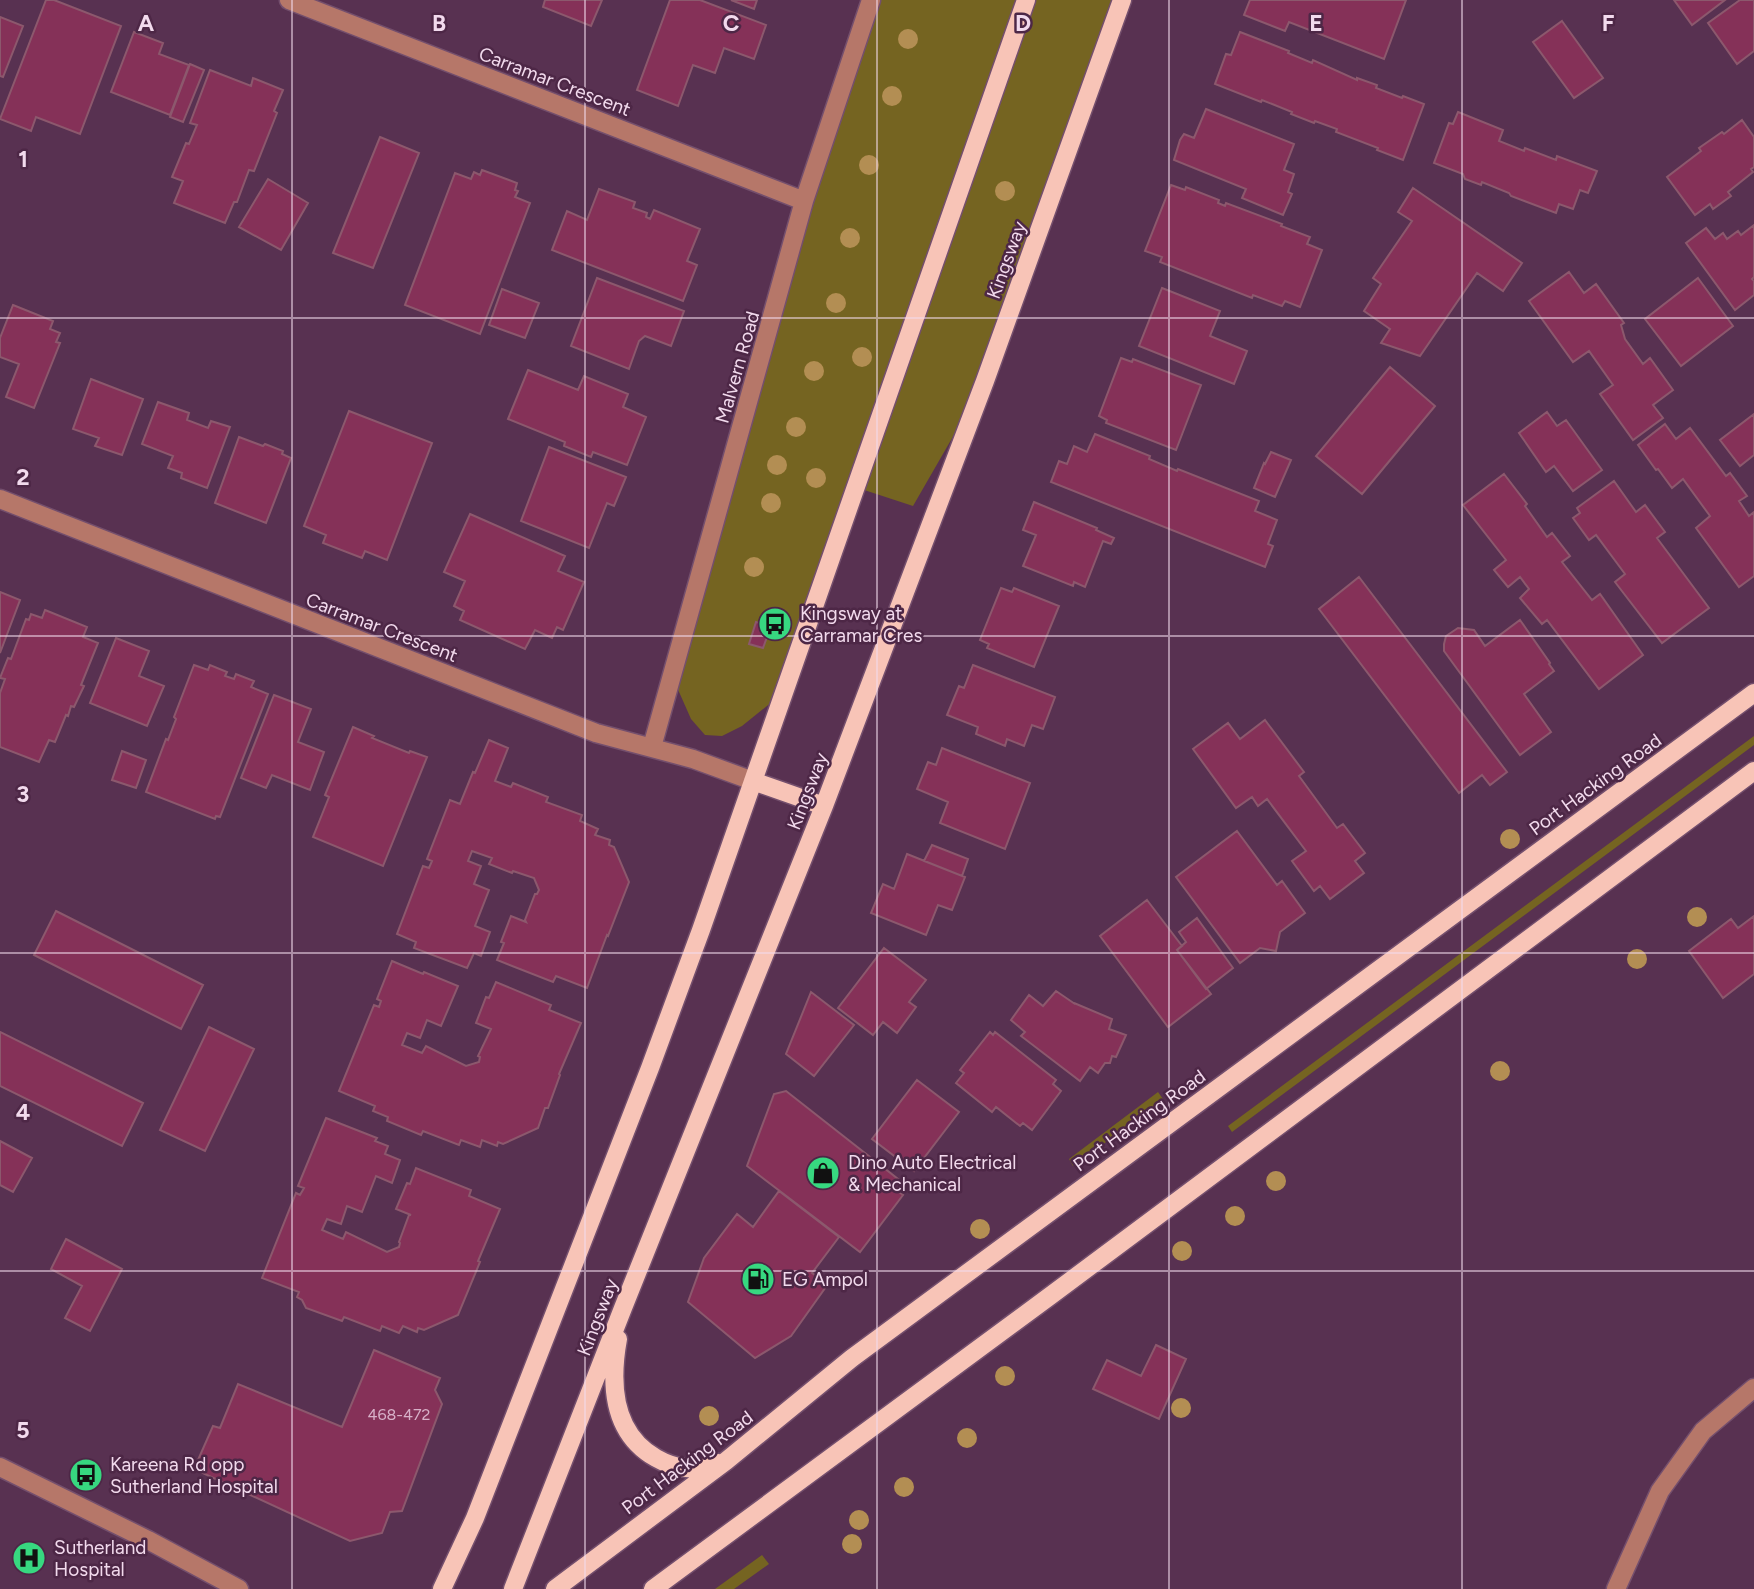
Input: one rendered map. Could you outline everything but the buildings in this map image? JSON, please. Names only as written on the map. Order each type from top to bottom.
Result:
[{"type":"main road","points":[[442,1589],[475,1518],[645,1080],[753,781],[1026,0]]},
{"type":"main road","name":"Kingsway","points":[[513,1589],[824,806],[985,381],[1122,0]]},
{"type":"main road","name":"Port Hacking Road","points":[[555,1589],[726,1461],[852,1359],[1754,693]]},
{"type":"main road","points":[[653,1589],[1754,771]]},
{"type":"main road","points":[[753,781],[824,806]]},
{"type":"main road","points":[[623,1308],[615,1363],[615,1387],[621,1419],[631,1438],[649,1454],[679,1468],[704,1468],[726,1461]]},
{"type":"street","name":"Carramar Crescent","points":[[289,0],[804,201]]},
{"type":"street","name":"Malvern Road","points":[[652,747],[804,201],[871,0]]},
{"type":"street","name":"Carramar Crescent","points":[[0,499],[596,733],[692,759],[753,781]]},
{"type":"street","points":[[1616,1589],[1660,1491],[1703,1431],[1754,1388]]},
{"type":"street","points":[[0,1467],[148,1539],[239,1589]]},
{"type":"shaded area","points":[[871,0],[1122,0],[985,381],[913,506],[855,487],[783,693],[742,726],[722,736],[705,735],[691,719],[672,676]]},
{"type":"shaded area","points":[[1754,736],[1754,745],[1232,1132],[1228,1126]]},
{"type":"shaded area","points":[[1158,1092],[1163,1099],[1161,1102],[1073,1166],[1069,1159]]},
{"type":"shaded area","points":[[762,1555],[769,1564],[734,1589],[715,1589]]},
{"type":"place","name":"Kingsway at Carramar Cres","points":[[775,624]]},
{"type":"place","name":"Dino Auto Electrical & Mechanical","points":[[823,1173]]},
{"type":"place","name":"EG Ampol","points":[[758,1279]]},
{"type":"place","name":"Kareena Rd opp Sutherland Hospital","points":[[86,1475]]},
{"type":"place","name":"Sutherland Hospital","points":[[29,1558]]}]
